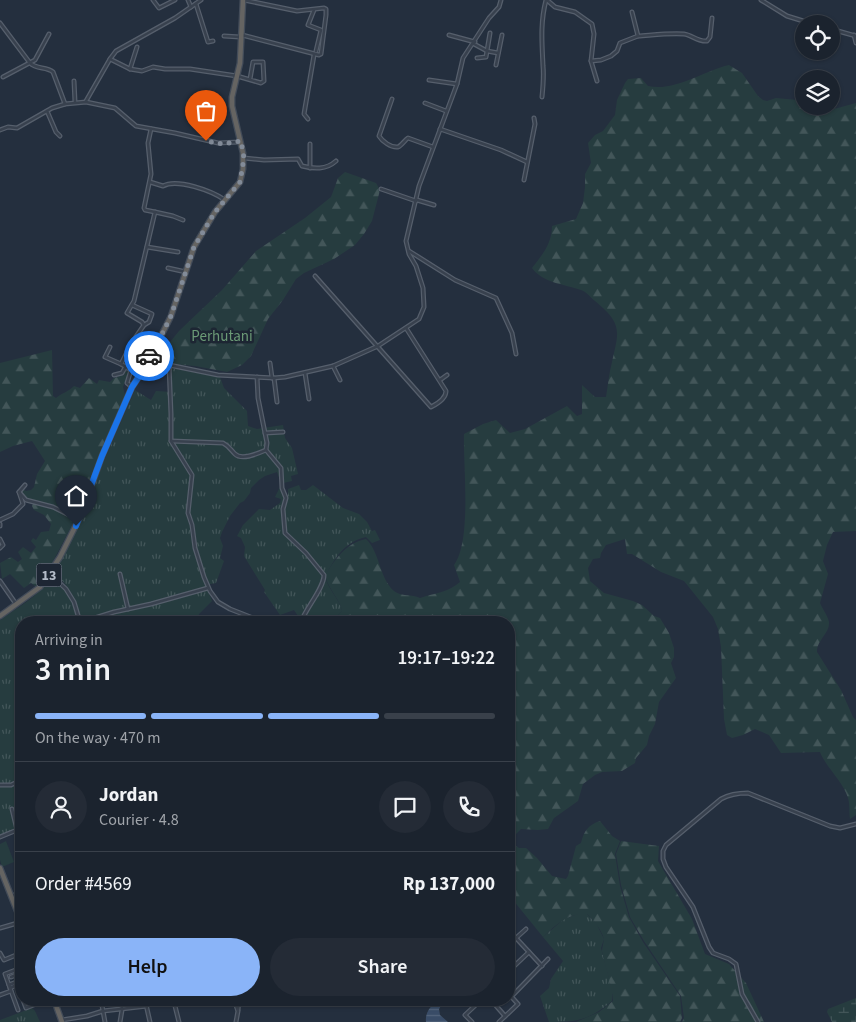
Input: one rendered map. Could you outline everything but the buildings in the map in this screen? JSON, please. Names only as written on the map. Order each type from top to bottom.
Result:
[{"type":"highway","name":"13","points":[[0,615],[17,605],[37,589],[50,574],[79,520],[102,456],[132,387],[148,363],[148,358],[171,316],[198,240],[215,212],[238,185],[242,176],[244,158],[232,101],[240,63],[240,36],[244,0]]},
{"type":"highway","points":[[0,868],[15,905]]},
{"type":"highway","points":[[56,1006],[62,1021]]},
{"type":"street","points":[[153,0],[158,8],[175,0]]},
{"type":"street","points":[[188,0],[192,7]]},
{"type":"street","points":[[86,102],[88,95],[116,51],[128,46],[201,0]]},
{"type":"street","points":[[224,36],[240,36],[314,54],[321,54],[326,10],[324,8],[293,11],[244,0]]},
{"type":"street","points":[[148,358],[169,365],[218,375],[273,378],[333,366],[378,346],[415,322],[421,315],[424,306],[424,295],[416,266],[408,250],[406,237],[422,178],[457,84],[462,60],[502,0]]},
{"type":"street","points":[[542,97],[544,68],[541,36],[542,16],[547,0],[555,7],[575,12],[592,24],[594,34],[591,61],[597,82]]},
{"type":"street","points":[[761,0],[787,16],[795,18]]},
{"type":"street","points":[[196,4],[208,42],[213,41]]},
{"type":"street","points":[[314,10],[308,25],[321,30],[316,50]]},
{"type":"street","points":[[632,12],[638,36]]},
{"type":"street","points":[[591,61],[605,59],[617,51],[620,43],[638,36],[682,34],[696,40],[707,41],[710,37],[712,18]]},
{"type":"street","points":[[0,23],[30,63],[36,68],[53,72],[65,104]]},
{"type":"street","points":[[840,32],[855,36],[856,43]]},
{"type":"street","points":[[477,58],[485,58],[490,33]]},
{"type":"street","points":[[3,77],[35,60],[49,34]]},
{"type":"street","points":[[449,35],[474,43],[487,51],[498,53]]},
{"type":"street","points":[[496,65],[502,35]]},
{"type":"street","points":[[130,69],[137,47]]},
{"type":"street","points":[[308,119],[304,114],[314,54]]},
{"type":"street","points":[[110,59],[130,69],[142,71],[153,67],[190,69],[236,76],[259,82],[264,82],[263,62],[253,62],[250,79]]},
{"type":"street","points":[[429,80],[457,84]]},
{"type":"street","points":[[74,81],[75,102]]},
{"type":"street","points":[[392,99],[379,136],[380,139],[396,147],[408,138],[434,147]]},
{"type":"street","points":[[0,130],[8,127],[17,128],[47,111],[65,104],[86,102],[115,108],[134,126],[218,143],[241,141]]},
{"type":"street","points":[[425,103],[446,111]]},
{"type":"street","points":[[47,111],[54,129],[60,136]]},
{"type":"street","points":[[524,180],[535,124],[534,118]]},
{"type":"street","points":[[440,129],[500,150],[527,162]]},
{"type":"street","points":[[150,130],[148,143],[150,182],[144,208],[145,210],[183,220]]},
{"type":"street","points":[[310,144],[310,168]]},
{"type":"street","points":[[244,158],[264,160],[298,159],[302,166],[310,168],[326,168],[336,161]]},
{"type":"street","points":[[150,182],[163,186],[168,183],[181,184],[214,193],[225,200]]},
{"type":"street","points":[[381,190],[434,205]]},
{"type":"street","points":[[144,325],[128,314],[132,305],[155,212]]},
{"type":"street","points":[[147,246],[178,252]]},
{"type":"street","points":[[408,250],[455,280],[496,298],[512,333],[516,354]]},
{"type":"street","points":[[168,268],[186,272]]},
{"type":"street","points":[[315,276],[430,407],[446,395],[446,391],[406,328]]},
{"type":"street","points":[[121,364],[131,344],[144,325],[149,322],[152,314],[132,305]]},
{"type":"street","points":[[110,346],[105,357],[127,366],[131,370],[127,383],[132,387]]},
{"type":"street","points":[[114,375],[122,373],[139,349],[151,352]]},
{"type":"street","points":[[270,363],[277,402]]},
{"type":"street","points":[[169,365],[172,414],[171,441],[192,475],[188,513],[195,548],[213,598],[230,609],[248,616]]},
{"type":"street","points":[[333,366],[340,380]]},
{"type":"street","points":[[305,373],[309,399]]},
{"type":"street","points":[[440,380],[447,376]]},
{"type":"street","points":[[256,377],[266,450],[281,468],[282,488],[286,498],[283,509],[285,533],[319,567],[324,575],[324,582],[303,616]]},
{"type":"street","points":[[264,433],[283,432]]},
{"type":"street","points":[[171,441],[223,443],[241,457],[266,450]]},
{"type":"street","points":[[18,492],[25,485]]},
{"type":"street","points":[[18,492],[26,500],[53,507],[79,520]]},
{"type":"street","points":[[0,520],[13,514],[24,504],[18,492]]},
{"type":"street","points":[[0,539],[3,545],[0,548]]},
{"type":"street","points":[[50,574],[66,589],[74,602],[79,616]]},
{"type":"street","points":[[120,574],[128,609]]},
{"type":"street","points":[[0,581],[17,605]]},
{"type":"street","points":[[109,616],[128,609],[208,588]]},
{"type":"street","points":[[0,785],[15,782]]},
{"type":"street","points":[[758,1022],[742,994],[736,964],[730,959],[713,953],[709,948],[693,907],[666,867],[663,851],[666,845],[729,794],[748,793],[830,826],[840,828],[856,824]]},
{"type":"street","points":[[12,809],[15,822]]},
{"type":"street","points":[[0,837],[15,831]]},
{"type":"street","points":[[0,928],[15,924]]},
{"type":"street","points":[[526,929],[516,938],[542,966]]},
{"type":"street","points":[[515,965],[529,952]]},
{"type":"street","points":[[0,953],[4,960],[15,955]]},
{"type":"street","points":[[515,990],[548,959]]},
{"type":"street","points":[[15,970],[4,974],[15,1002]]},
{"type":"street","points":[[11,977],[15,975]]},
{"type":"street","points":[[0,996],[15,985]]},
{"type":"street","points":[[498,1022],[518,1004],[515,1001]]},
{"type":"street","points":[[17,1006],[18,1010]]},
{"type":"street","points":[[102,1006],[104,1022]]},
{"type":"street","points":[[120,1022],[122,1006]]},
{"type":"street","points":[[62,1021],[103,1011],[142,1006]]},
{"type":"street","points":[[147,1006],[150,1022]]},
{"type":"street","points":[[175,1006],[179,1022]]},
{"type":"street","points":[[236,1006],[238,1012]]},
{"type":"street","points":[[236,1022],[238,1006]]},
{"type":"street","points":[[472,1022],[465,1014],[474,1006]]},
{"type":"street","points":[[496,1006],[505,1016]]},
{"type":"green space","points":[[729,65],[742,73],[763,100],[767,101],[776,98],[795,100],[795,115],[840,115],[840,107],[856,103],[856,531],[833,532],[827,545],[823,561],[828,574],[820,603],[829,626],[817,648],[817,652],[841,690],[856,720],[856,815],[850,819],[849,800],[846,792],[820,752],[781,753],[769,735],[755,729],[732,738],[727,735],[724,719],[721,647],[718,629],[713,617],[684,581],[661,572],[632,554],[627,554],[625,539],[606,545],[600,558],[593,559],[588,568],[590,581],[604,593],[642,605],[654,616],[660,618],[669,633],[674,648],[674,657],[671,663],[676,678],[659,702],[655,724],[647,745],[636,758],[635,763],[622,771],[602,772],[583,784],[578,801],[554,818],[548,829],[521,829],[515,835],[515,616],[337,616],[342,611],[340,604],[325,576],[337,558],[347,548],[366,539],[371,544],[389,586],[397,593],[420,598],[456,585],[460,582],[454,565],[460,554],[465,521],[464,434],[483,424],[496,420],[510,433],[525,429],[567,406],[577,416],[582,414],[582,385],[595,397],[606,397],[617,335],[615,322],[585,292],[548,280],[532,268],[548,244],[552,226],[576,219],[583,203],[585,174],[591,163],[588,143],[595,135],[603,131],[615,115],[617,100],[628,79],[641,78],[648,86],[658,87],[679,84]]},
{"type":"green space","name":"Perhutani","points":[[345,172],[376,183],[380,190],[372,221],[355,245],[334,259],[304,273],[296,279],[268,319],[251,356],[242,365],[227,372],[173,364],[169,361],[162,352],[179,331],[222,290],[256,251],[305,218],[331,197],[338,178]]},
{"type":"green space","points":[[52,350],[53,396],[56,398],[74,386],[80,388],[89,378],[97,384],[99,380],[110,382],[114,378],[124,375],[126,370],[129,371],[123,387],[125,395],[78,514],[42,582],[36,587],[31,583],[24,588],[10,574],[2,579],[0,563],[11,557],[18,562],[22,559],[18,552],[23,547],[31,553],[36,547],[31,541],[33,538],[36,540],[41,532],[49,531],[51,524],[44,515],[34,510],[32,506],[34,501],[25,497],[20,492],[23,489],[26,491],[31,490],[34,487],[37,474],[45,461],[32,441],[0,452],[0,363]]},
{"type":"green space","points":[[171,368],[220,377],[224,388],[247,411],[248,426],[257,429],[283,425],[285,438],[292,448],[298,474],[291,476],[292,481],[283,483],[281,483],[277,472],[265,476],[251,488],[244,501],[240,503],[230,516],[220,538],[223,546],[220,558],[224,561],[216,583],[206,585],[212,601],[198,616],[80,616],[72,595],[54,573],[84,513],[135,390],[151,400],[156,391],[172,392]]},
{"type":"green space","points":[[281,485],[285,496],[288,495],[288,489],[299,485],[301,490],[306,490],[313,485],[343,508],[359,514],[372,531],[375,530],[380,540],[372,543],[366,537],[352,542],[341,552],[325,577],[340,604],[342,611],[337,616],[298,616],[294,610],[280,615],[264,592],[265,590],[244,556],[245,547],[241,538],[237,536],[243,525],[259,509],[270,510],[280,503],[281,499],[275,497]]},
{"type":"green space","points":[[50,575],[62,587],[69,596],[77,616],[15,616],[15,833],[0,838],[0,620],[36,594],[47,582]]},
{"type":"green space","points":[[600,821],[612,836],[620,841],[615,854],[620,886],[629,917],[643,942],[680,996],[682,1018],[680,1022],[576,1022],[599,1012],[613,1001],[602,951],[604,940],[598,927],[587,914],[574,915],[553,928],[543,937],[515,902],[515,845],[519,848],[526,848],[552,876],[566,879],[576,846],[581,843],[585,832],[592,824]]},
{"type":"green space","points":[[6,841],[14,862],[2,867],[0,844]]},
{"type":"green space","points":[[621,841],[659,846],[658,861],[692,919],[705,954],[729,964],[746,983],[764,1022],[682,1022],[684,1018],[681,996],[630,917],[621,885],[616,854]]},
{"type":"green space","points":[[578,914],[587,914],[596,923],[604,939],[601,948],[612,989],[612,1001],[583,1019],[549,1022],[540,996],[549,988],[551,979],[563,961],[543,937],[564,919]]},
{"type":"green space","points":[[856,998],[856,1022],[832,1022],[827,1012],[828,1009]]},
{"type":"green space","points":[[32,1008],[40,1022],[0,1022],[0,1020]]},
{"type":"water","points":[[432,1006],[441,1006],[439,1009],[440,1015],[448,1022],[426,1022],[428,1010]]},
{"type":"way so far","points":[[149,356],[171,316],[194,247],[215,212],[236,189],[242,176],[244,158],[241,141],[223,144],[206,141]]},
{"type":"route","points":[[76,526],[102,456],[132,387],[148,363],[149,356]]}]
